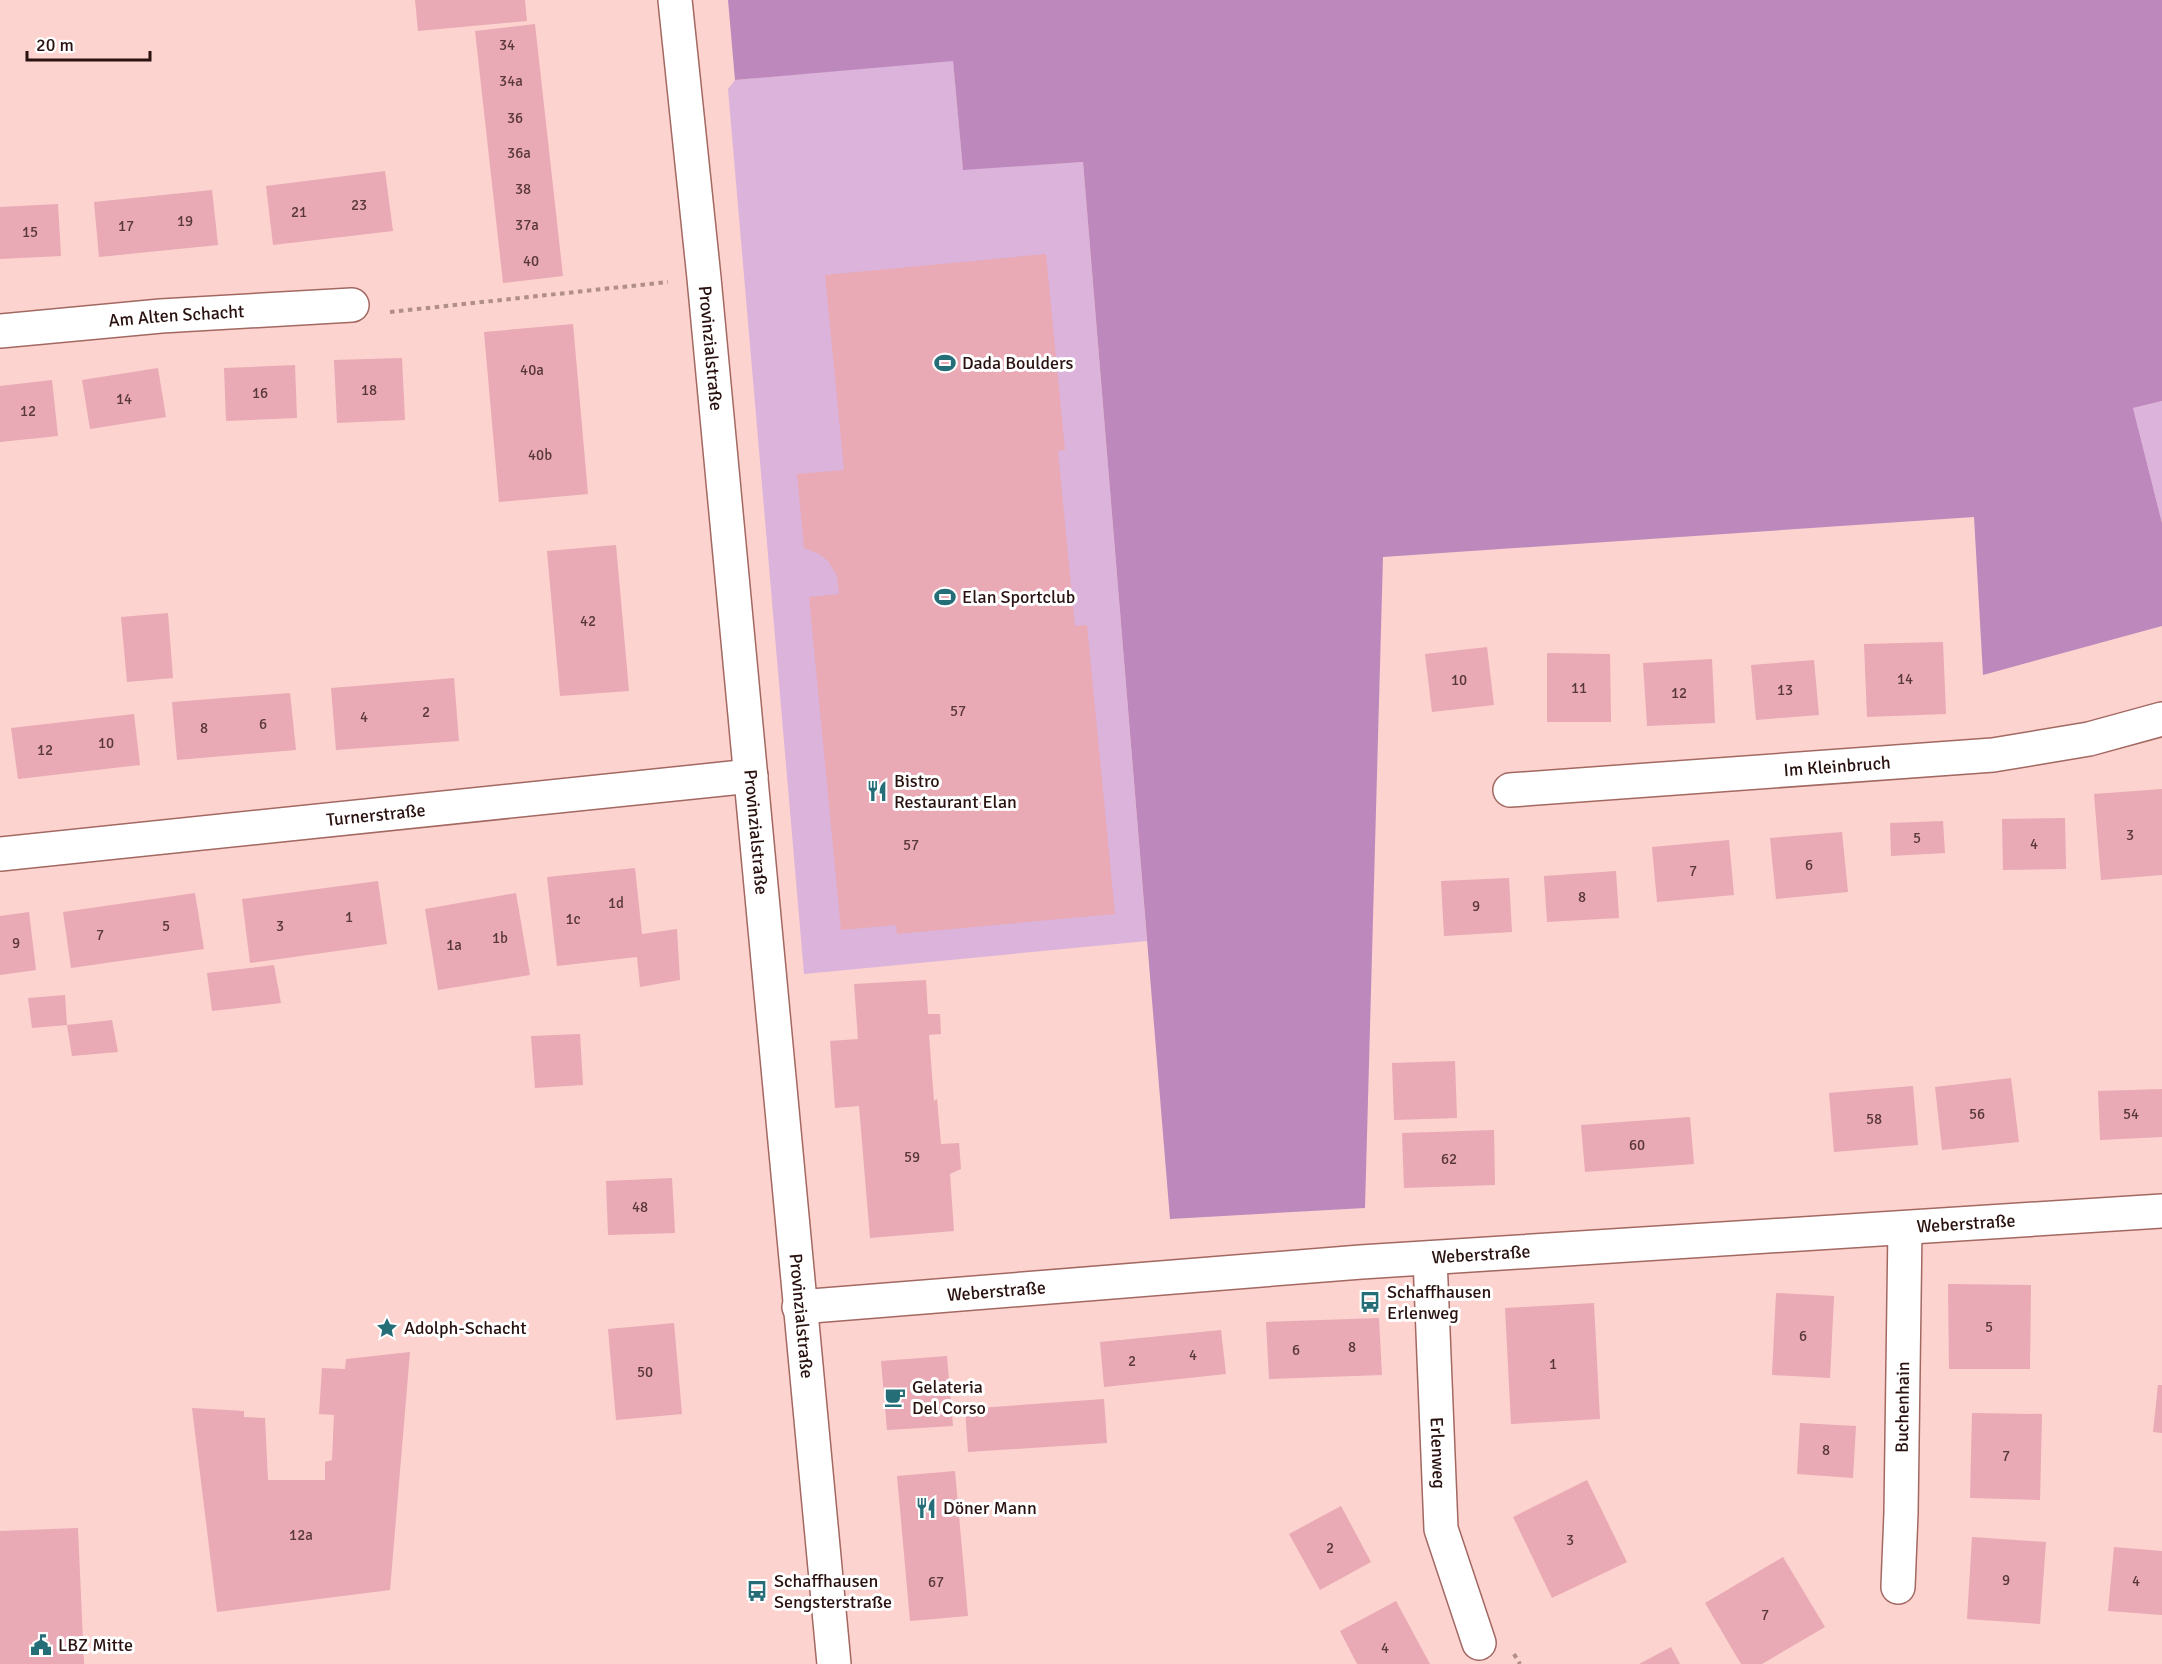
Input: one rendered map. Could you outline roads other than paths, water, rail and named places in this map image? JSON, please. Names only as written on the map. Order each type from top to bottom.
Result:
[{"type":"street","name":"Provinzialstraße","points":[[675,0],[704,278],[834,1664]]},
{"type":"street","name":"Am Alten Schacht","points":[[0,331],[161,316],[352,305]]},
{"type":"street","name":"Im Kleinbruch","points":[[1510,790],[1993,755],[2089,739],[2162,719]]},
{"type":"street","name":"Turnerstraße","points":[[0,854],[751,776]]},
{"type":"street","name":"Weberstraße","points":[[799,1307],[1430,1258],[2162,1211]]},
{"type":"street","name":"Buchenhain","points":[[1898,1587],[1905,1228]]},
{"type":"street","name":"Erlenweg","points":[[1430,1258],[1441,1529],[1479,1643]]},
{"type":"place","name":"Dada Boulders","points":[[945,363]]},
{"type":"place","name":"Elan Sportclub","points":[[945,597]]},
{"type":"place","name":"Bistro Restaurant Elan","points":[[877,791]]},
{"type":"place","name":"Schaffhausen Erlenweg","points":[[1370,1302]]},
{"type":"place","name":"Adolph-Schacht","points":[[387,1328]]},
{"type":"place","name":"Gelateria Del Corso","points":[[895,1397]]},
{"type":"place","name":"Döner Mann","points":[[926,1508]]},
{"type":"place","name":"Schaffhausen Sengsterstraße","points":[[757,1591]]},
{"type":"place","name":"LBZ Mitte","points":[[41,1645]]}]
